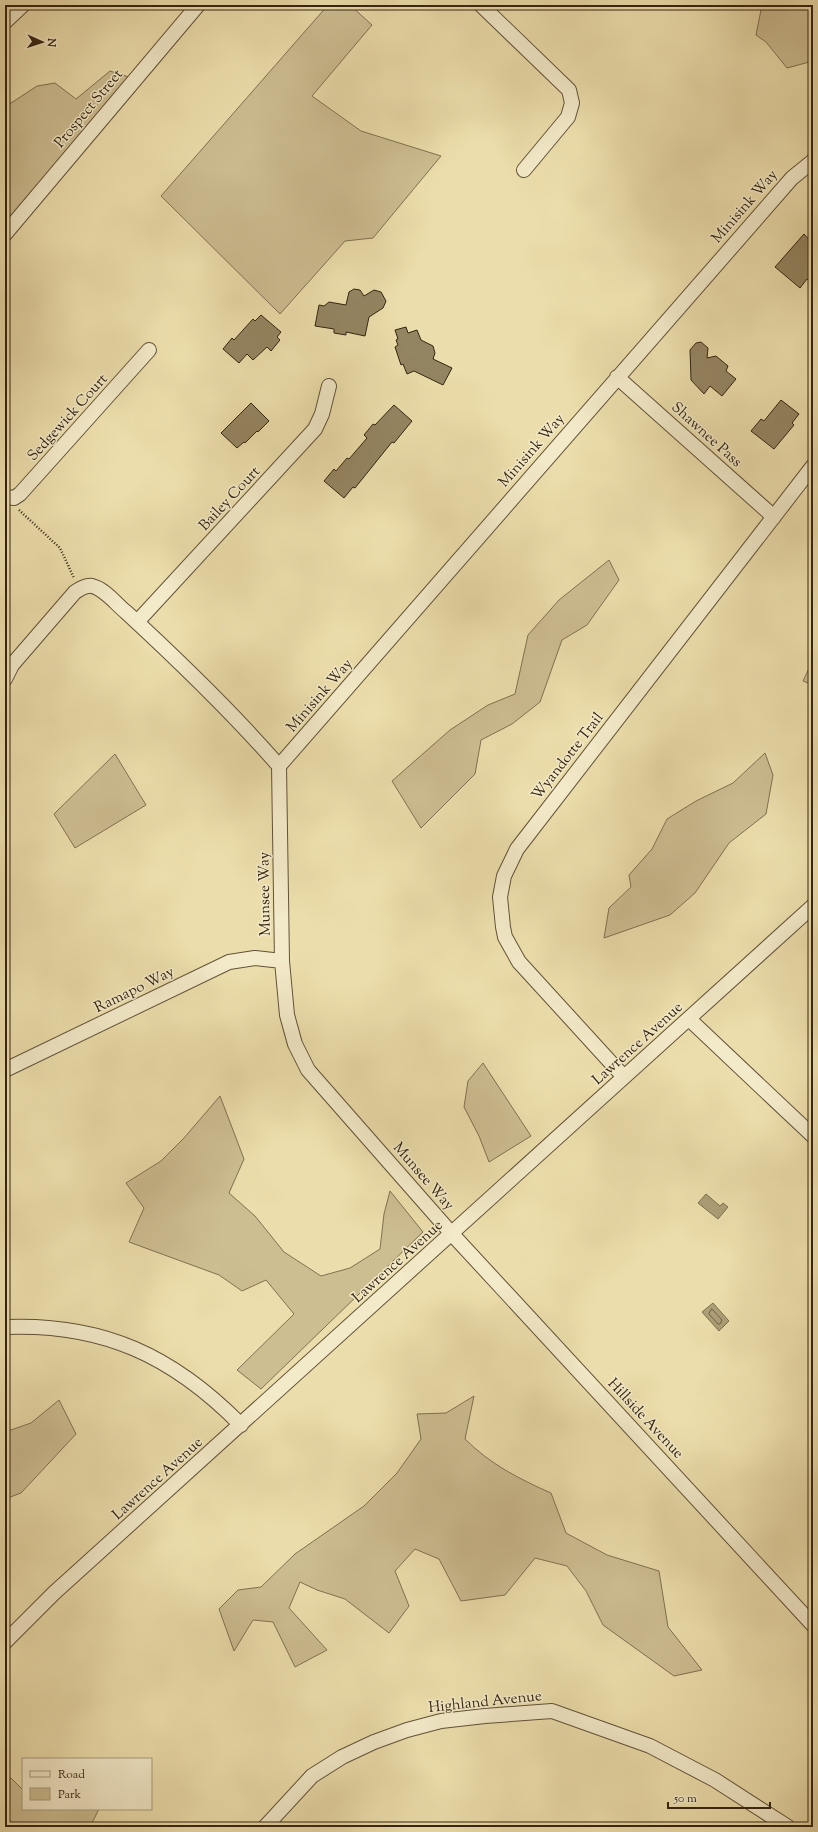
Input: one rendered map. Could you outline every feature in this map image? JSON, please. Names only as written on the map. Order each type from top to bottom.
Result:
[{"type":"street","points":[[5,22],[23,5]]},
{"type":"street","name":"Prospect Street","points":[[5,234],[198,5]]},
{"type":"street","points":[[481,5],[568,90],[572,103],[568,117],[524,170]]},
{"type":"street","name":"Minisink Way","points":[[279,766],[792,178],[813,161]]},
{"type":"street","name":"Sedgewick Court","points":[[5,498],[14,498],[20,494],[150,350]]},
{"type":"street","name":"Shawnee Pass","points":[[617,377],[774,517]]},
{"type":"street","name":"Bailey Court","points":[[137,622],[315,429],[322,414],[329,386]]},
{"type":"street","name":"Wyandotte Trail","points":[[624,1077],[514,956],[506,937],[502,920],[500,896],[504,876],[517,848],[813,466]]},
{"type":"street","points":[[5,679],[12,665],[81,588],[92,586],[100,589],[137,622],[251,734],[279,766]]},
{"type":"street","name":"Munsee Way","points":[[279,766],[282,961],[287,1015],[295,1044],[308,1070],[452,1234]]},
{"type":"street","name":"Lawrence Avenue","points":[[5,1642],[54,1593],[813,906]]},
{"type":"street","name":"Ramapo Way","points":[[5,1070],[229,962],[255,958],[282,961]]},
{"type":"street","points":[[689,1019],[813,1136]]},
{"type":"street","name":"Hillside Avenue","points":[[452,1234],[813,1625]]},
{"type":"street","points":[[5,1328],[27,1326],[57,1328],[87,1333],[144,1352],[170,1366],[196,1383],[219,1402],[241,1425]]},
{"type":"street","name":"Highland Avenue","points":[[265,1827],[312,1776],[342,1757],[374,1742],[407,1730],[441,1721],[552,1711],[650,1746],[715,1780],[788,1827]]},
{"type":"path","points":[[16,508],[60,548],[81,588]]},
{"type":"green space","points":[[328,5],[350,5],[372,25],[312,96],[361,131],[441,156],[373,238],[345,241],[280,314],[161,196]]},
{"type":"green space","points":[[762,5],[813,5],[813,61],[787,68],[766,42],[756,35]]},
{"type":"green space","points":[[110,71],[129,77],[5,222],[5,107],[37,86],[55,83],[76,99]]},
{"type":"green space","points":[[609,560],[619,580],[587,625],[562,640],[540,702],[512,724],[481,740],[475,774],[421,828],[392,781],[450,730],[488,705],[515,694],[528,635],[559,600]]},
{"type":"green space","points":[[813,660],[813,685],[803,681]]},
{"type":"green space","points":[[765,753],[773,775],[766,814],[729,843],[695,893],[670,915],[604,938],[609,908],[631,887],[629,875],[652,849],[667,819],[696,801],[733,783]]},
{"type":"green space","points":[[115,754],[146,805],[75,848],[54,814]]},
{"type":"green space","points":[[483,1063],[531,1136],[489,1162],[479,1136],[464,1107],[468,1081]]},
{"type":"green space","points":[[220,1096],[244,1159],[229,1193],[255,1216],[284,1252],[321,1276],[350,1268],[380,1249],[384,1214],[390,1191],[423,1232],[261,1389],[237,1370],[294,1314],[266,1280],[242,1291],[219,1275],[129,1242],[144,1208],[126,1183],[161,1161],[184,1138]]},
{"type":"green space","points":[[474,1396],[465,1439],[484,1456],[505,1470],[551,1493],[566,1533],[607,1555],[659,1571],[668,1627],[702,1670],[674,1676],[603,1625],[586,1591],[567,1566],[535,1558],[505,1595],[461,1601],[439,1559],[415,1549],[395,1571],[409,1606],[389,1633],[345,1599],[317,1590],[300,1582],[289,1608],[327,1650],[295,1667],[273,1622],[253,1620],[234,1651],[219,1609],[238,1590],[261,1587],[295,1554],[364,1506],[397,1473],[421,1439],[417,1414],[446,1413]]},
{"type":"green space","points":[[59,1400],[76,1434],[21,1493],[5,1499],[5,1432],[31,1423]]},
{"type":"green space","points":[[11,1778],[22,1789],[22,1810],[98,1810],[90,1827],[5,1827],[5,1782]]},
{"type":"water","points":[[706,1194],[720,1206],[723,1203],[728,1207],[718,1219],[698,1203]]},
{"type":"water","points":[[713,1303],[729,1321],[719,1331],[702,1312]]},
{"type":"building","points":[[804,234],[813,244],[813,283],[807,279],[800,288],[775,267]]},
{"type":"building","points":[[354,289],[360,290],[364,296],[374,290],[381,292],[386,301],[383,308],[369,317],[365,336],[346,332],[346,335],[334,333],[334,329],[315,326],[319,305],[324,306],[329,302],[346,305],[349,292]]},
{"type":"building","points":[[261,315],[281,332],[277,337],[280,340],[271,351],[267,347],[253,360],[247,354],[239,363],[223,349],[232,338],[234,340],[253,319],[255,321]]},
{"type":"building","points":[[406,327],[408,333],[417,330],[421,340],[433,346],[435,353],[433,359],[452,368],[443,385],[414,371],[407,374],[403,364],[401,365],[395,347],[398,345],[396,340],[398,339],[395,330]]},
{"type":"building","points":[[701,342],[708,348],[707,358],[716,356],[728,366],[726,371],[736,379],[722,396],[710,386],[704,394],[691,380],[690,350],[696,343]]},
{"type":"building","points":[[781,400],[799,414],[792,423],[794,425],[774,449],[751,431],[761,419],[764,421]]},
{"type":"building","points":[[251,403],[269,421],[245,443],[244,442],[237,448],[221,433]]},
{"type":"building","points":[[394,405],[412,421],[394,443],[392,442],[355,488],[353,487],[344,498],[324,481],[334,469],[336,471],[347,458],[349,459],[367,438],[364,435],[373,424],[375,425]]}]
